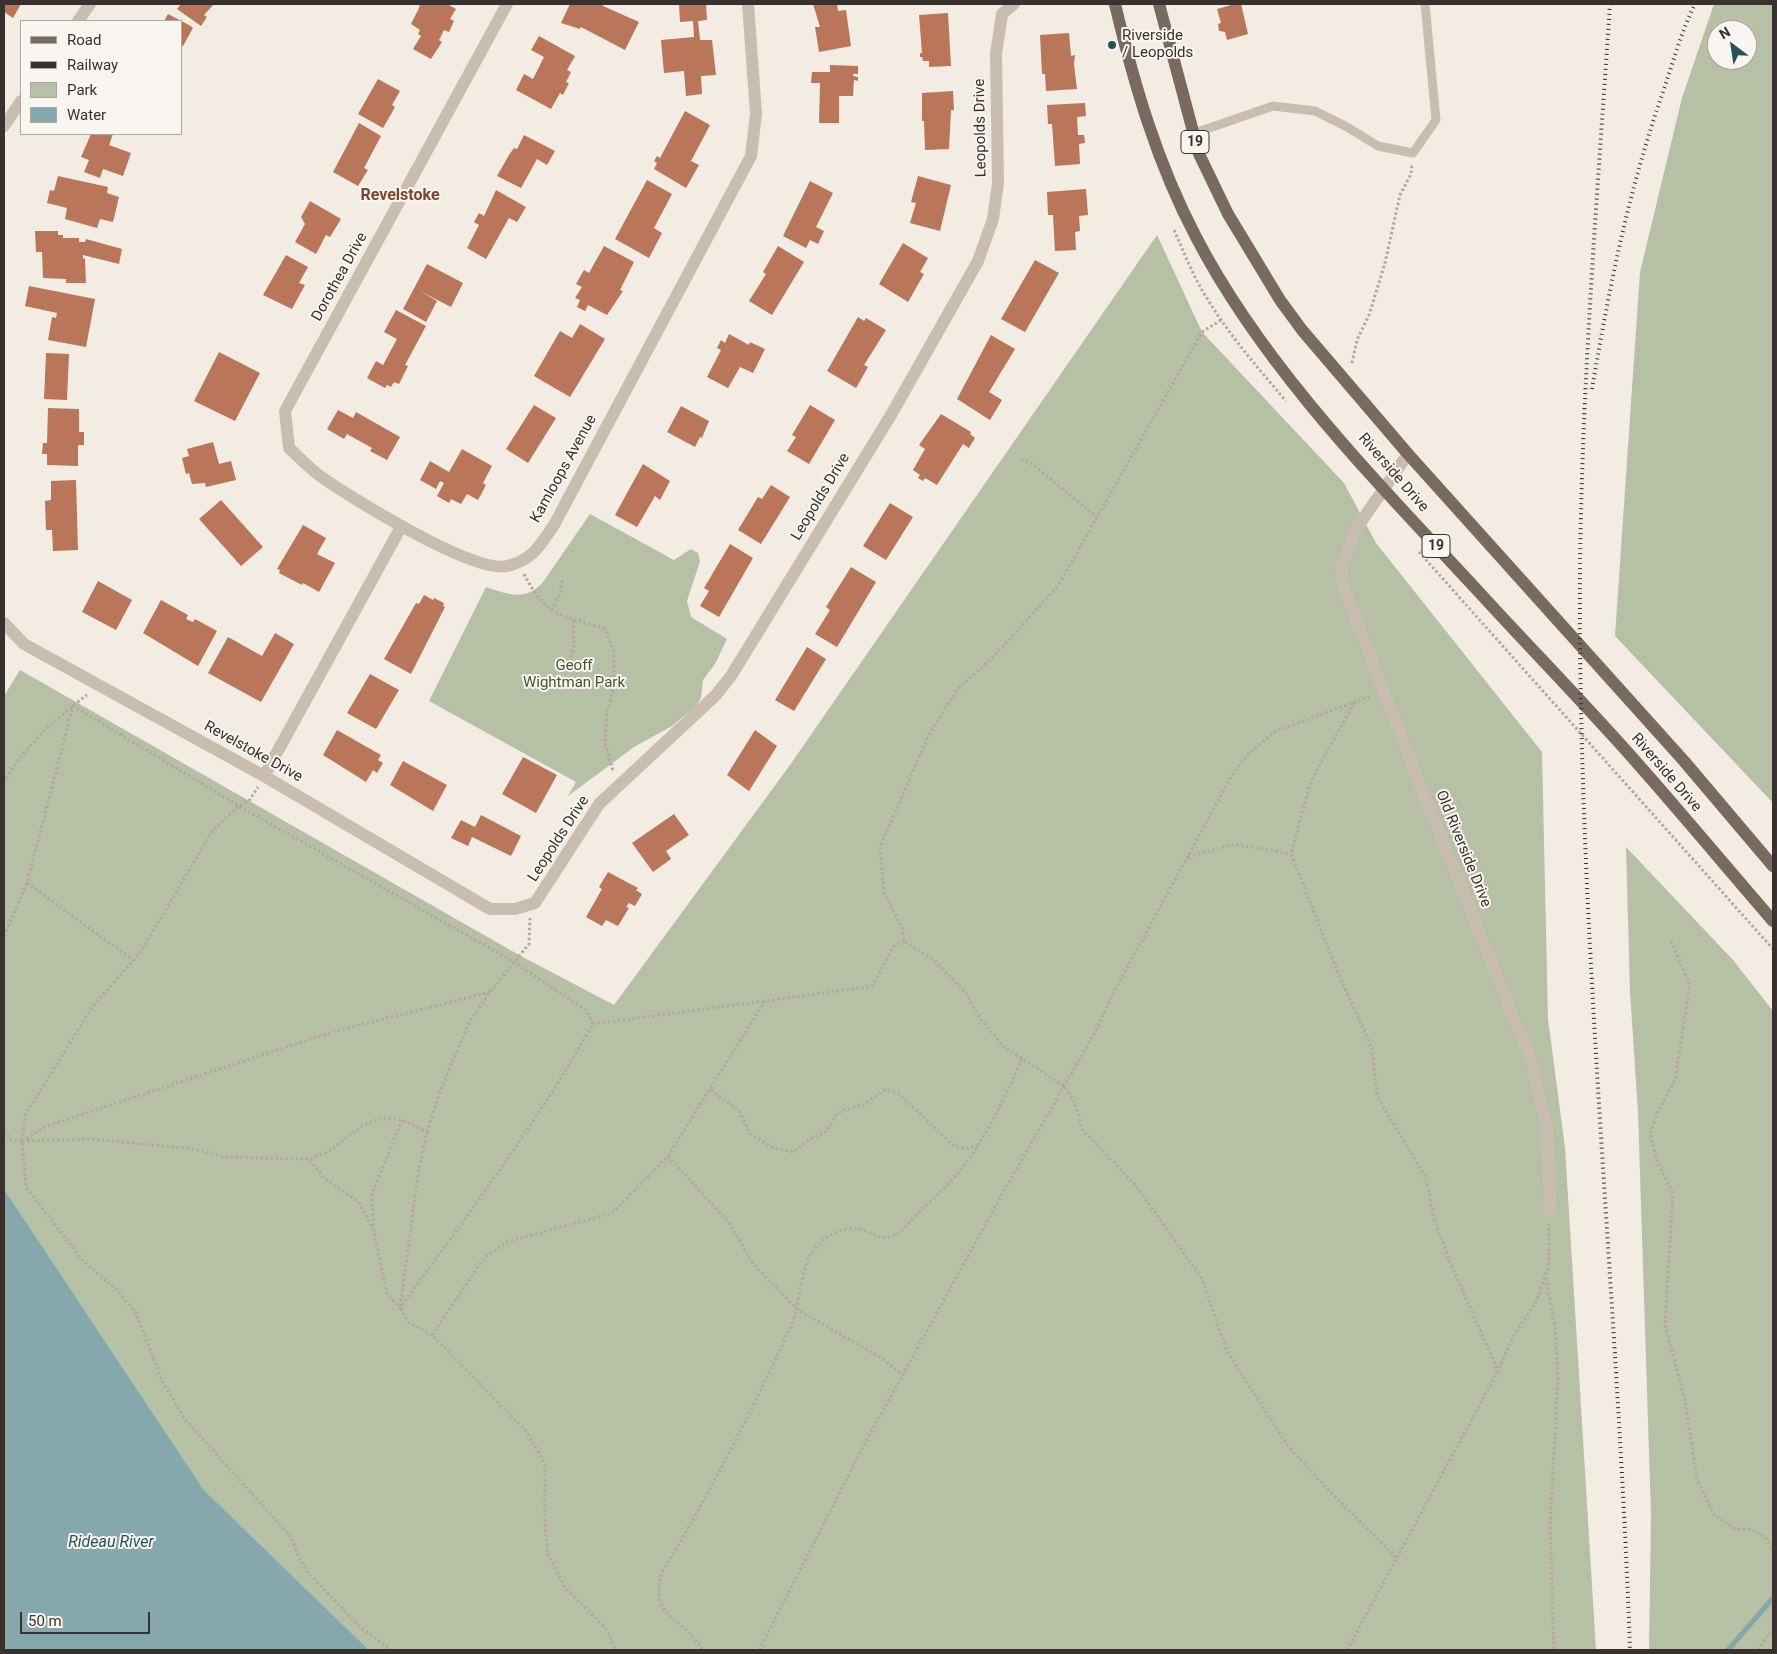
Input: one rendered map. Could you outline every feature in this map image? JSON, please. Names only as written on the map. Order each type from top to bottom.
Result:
[{"type":"main road","name":"Riverside Drive","points":[[1115,4],[1150,134],[1196,237],[1247,321],[1266,348],[1384,490],[1636,762],[1773,921]]},
{"type":"main road","name":"Riverside Drive","points":[[1159,4],[1192,134],[1209,178],[1228,214],[1280,300],[1302,330],[1408,454],[1678,753],[1773,866]]},
{"type":"street","points":[[79,20],[90,4]]},
{"type":"street","name":"Dorothea Drive","points":[[402,527],[320,476],[289,448],[285,411],[507,4]]},
{"type":"street","name":"Kamloops Avenue","points":[[402,527],[483,565],[505,567],[532,556],[554,525],[751,156],[756,114],[748,4]]},
{"type":"street","name":"Leopolds Drive","points":[[529,906],[541,897],[591,814],[619,785],[715,696],[730,676],[891,415],[978,261],[993,219],[998,182],[996,54],[1002,14],[1014,4]]},
{"type":"street","points":[[4,126],[20,102]]},
{"type":"street","name":"Old Riverside Drive","points":[[1408,454],[1356,529],[1341,568],[1344,588],[1422,790],[1532,1063],[1546,1128],[1550,1210]]},
{"type":"street","points":[[264,776],[402,527]]},
{"type":"street","name":"Revelstoke Drive","points":[[4,623],[24,644],[264,776],[489,908],[515,910],[529,906]]},
{"type":"lane","points":[[1192,134],[1273,106],[1315,111],[1347,127],[1378,146],[1413,152],[1436,120],[1425,4]]},
{"type":"path","points":[[1352,363],[1357,340],[1369,316],[1385,263],[1400,195],[1411,174],[1413,152]]},
{"type":"path","points":[[1221,320],[1202,332],[1058,586],[996,655],[957,690],[928,734],[880,847],[884,893],[902,927],[904,941],[936,962],[966,993],[981,1020],[995,1038],[1022,1059],[1064,1086],[1074,1100],[1082,1129],[1137,1187],[1202,1279],[1227,1351],[1287,1445],[1334,1496],[1397,1558]]},
{"type":"path","points":[[1021,459],[1032,464],[1098,518]]},
{"type":"path","points":[[518,562],[536,594],[551,610],[558,615],[604,629],[614,652],[614,687],[607,711],[605,744],[609,762],[619,785]]},
{"type":"path","points":[[551,610],[560,594],[563,578]]},
{"type":"path","points":[[569,662],[574,648],[573,619]]},
{"type":"path","points":[[4,783],[33,743],[99,685]]},
{"type":"path","points":[[758,1650],[903,1375],[1094,1034],[1116,988],[1235,770],[1249,753],[1276,732],[1385,691]]},
{"type":"path","points":[[1355,702],[1311,781],[1292,854],[1338,973],[1372,1048],[1378,1096],[1426,1178],[1434,1219],[1450,1262],[1498,1371]]},
{"type":"path","points":[[73,706],[239,806],[514,962],[586,1010],[593,1024]]},
{"type":"path","points":[[4,936],[27,883],[73,706]]},
{"type":"path","points":[[264,776],[250,801],[239,806],[213,830],[140,953],[92,1006],[26,1113],[22,1141],[26,1187],[84,1262],[116,1289],[136,1313],[162,1381],[184,1418],[290,1536],[302,1566],[310,1576],[360,1627],[391,1650]]},
{"type":"path","points":[[1188,857],[1236,844],[1292,854]]},
{"type":"path","points":[[27,883],[133,960]]},
{"type":"path","points":[[400,1308],[419,1168],[427,1132],[440,1091],[470,1021],[531,940],[529,906]]},
{"type":"path","points":[[593,1024],[872,986],[894,946],[904,941]]},
{"type":"path","points":[[1671,941],[1690,984],[1675,1080],[1657,1114],[1650,1134],[1658,1161],[1673,1194],[1665,1325],[1685,1400],[1697,1480],[1714,1515],[1735,1529],[1752,1529],[1765,1537],[1773,1552]]},
{"type":"path","points":[[22,1141],[56,1123],[332,1032],[490,992]]},
{"type":"path","points":[[432,1335],[484,1258],[507,1242],[612,1213],[668,1156],[765,1001]]},
{"type":"path","points":[[400,1308],[463,1222],[565,1071],[593,1024]]},
{"type":"path","points":[[702,1650],[697,1640],[680,1627],[662,1606],[659,1600],[659,1583],[662,1572],[730,1453],[798,1310],[810,1254],[819,1243],[831,1235],[852,1227],[879,1237],[892,1236],[903,1230],[945,1188],[978,1146],[1022,1059]]},
{"type":"path","points":[[710,1089],[740,1112],[750,1134],[774,1148],[793,1152],[810,1139],[826,1132],[836,1115],[840,1112],[863,1105],[886,1090],[898,1093],[954,1146],[965,1148],[978,1146]]},
{"type":"path","points":[[4,1131],[12,1141],[90,1139],[194,1149],[225,1157],[309,1159],[328,1152],[362,1126],[381,1118],[402,1120],[427,1132]]},
{"type":"path","points":[[402,1120],[372,1193],[373,1229],[387,1294],[400,1308],[408,1322],[432,1335],[527,1432],[537,1447],[545,1464],[545,1526],[548,1554],[565,1587],[608,1631],[616,1650]]},
{"type":"path","points":[[668,1156],[730,1224],[753,1264],[798,1310],[880,1357],[903,1375]]},
{"type":"path","points":[[309,1159],[325,1179],[359,1202],[373,1229]]},
{"type":"path","points":[[1347,1650],[1498,1371],[1513,1337],[1537,1300],[1549,1262],[1550,1210]]},
{"type":"path","points":[[1545,1278],[1555,1328],[1558,1377],[1550,1527],[1554,1650]]},
{"type":"path","points":[[1758,1650],[1773,1628]]},
{"type":"green space","points":[[1714,4],[1773,4],[1773,803],[1615,636],[1640,272],[1682,98],[1707,25],[1707,70],[1757,70],[1757,20],[1709,20]]},
{"type":"green space","points":[[1157,235],[1202,332],[1344,483],[1376,543],[1542,752],[1548,1019],[1565,1148],[1596,1650],[369,1650],[204,1490],[4,1189],[4,696],[20,670],[519,955],[614,1005],[790,765]]},
{"type":"green space","name":"Geoff Wightman Park","points":[[590,514],[674,560],[691,549],[698,553],[700,561],[687,601],[691,617],[727,639],[715,664],[703,680],[701,698],[696,706],[672,726],[634,747],[568,796],[576,782],[429,701],[486,587],[516,595],[530,592],[537,588]]},
{"type":"green space","points":[[1626,847],[1733,960],[1773,1011],[1773,1650],[1649,1650],[1651,1515],[1638,1112],[1630,992]]},
{"type":"water","name":"Rideau River","points":[[4,1189],[204,1490],[369,1650],[4,1650]]},
{"type":"building","points":[[4,4],[21,4],[13,18],[4,12]]},
{"type":"building","points":[[181,4],[214,4],[204,15],[207,17],[201,26],[177,9]]},
{"type":"building","points":[[417,4],[447,4],[456,9],[450,19],[454,21],[449,32],[444,30],[439,40],[442,42],[431,59],[413,49],[421,36],[418,34],[420,30],[411,24],[420,6]]},
{"type":"building","points":[[570,4],[603,4],[603,6],[639,22],[625,50],[581,27],[580,29],[561,23]]},
{"type":"building","points":[[679,4],[706,4],[707,20],[698,21],[700,40],[712,40],[716,75],[701,76],[702,94],[686,96],[684,71],[664,73],[661,40],[694,37],[693,21],[680,22]]},
{"type":"building","points":[[813,4],[837,4],[838,11],[846,10],[851,46],[819,52],[815,27],[820,27]]},
{"type":"building","points":[[1241,4],[1248,34],[1227,40],[1225,32],[1219,31],[1218,24],[1221,23],[1217,9]]},
{"type":"building","points":[[948,13],[951,66],[929,67],[929,61],[923,61],[922,57],[920,57],[920,53],[922,53],[919,15]]},
{"type":"building","points":[[168,14],[179,20],[165,20]]},
{"type":"building","points":[[182,21],[193,28],[182,46]]},
{"type":"building","points":[[1069,33],[1071,56],[1075,55],[1074,64],[1077,89],[1046,91],[1045,74],[1042,74],[1040,35]]},
{"type":"building","points":[[539,36],[575,56],[567,70],[571,72],[566,82],[569,83],[563,95],[560,93],[551,109],[516,90],[524,74],[533,79],[544,57],[531,50]]},
{"type":"building","points":[[830,65],[858,66],[858,74],[853,74],[853,76],[858,77],[858,81],[854,80],[853,96],[839,96],[839,123],[819,123],[820,83],[811,83],[812,72],[830,72]]},
{"type":"building","points":[[378,79],[400,91],[392,105],[395,107],[383,128],[358,114]]},
{"type":"building","points":[[953,91],[954,110],[951,110],[949,149],[925,150],[922,93]]},
{"type":"building","points":[[1085,103],[1086,116],[1077,117],[1078,135],[1084,135],[1085,143],[1079,144],[1080,164],[1055,166],[1052,124],[1048,124],[1047,105]]},
{"type":"building","points":[[685,111],[710,125],[691,161],[699,165],[686,188],[654,169],[657,163],[654,161],[657,156],[660,158]]},
{"type":"building","points":[[359,123],[381,136],[364,168],[368,170],[358,186],[333,172]]},
{"type":"building","points":[[91,135],[113,135],[109,145],[131,153],[123,176],[103,169],[100,178],[84,172],[89,160],[81,157]]},
{"type":"building","points":[[524,135],[555,151],[547,165],[537,159],[521,188],[497,176],[514,148],[517,149]]},
{"type":"building","points":[[58,176],[108,187],[107,193],[119,197],[113,222],[100,219],[97,228],[65,219],[67,208],[47,203],[50,190],[54,191]]},
{"type":"building","points":[[918,176],[951,185],[940,231],[910,223],[916,203],[911,202]]},
{"type":"building","points":[[647,180],[672,194],[654,228],[662,233],[649,258],[615,239]]},
{"type":"building","points":[[810,181],[833,193],[816,227],[824,231],[818,244],[810,240],[806,248],[783,236]]},
{"type":"building","points":[[1086,189],[1088,215],[1079,216],[1080,231],[1075,232],[1076,250],[1055,251],[1053,215],[1048,215],[1047,192]]},
{"type":"building","points":[[496,190],[526,207],[517,222],[509,218],[486,259],[467,248],[479,225],[474,222],[479,213],[484,216]]},
{"type":"building","points":[[310,201],[341,219],[330,237],[326,235],[316,254],[295,242],[305,224],[301,217]]},
{"type":"building","points":[[35,231],[58,231],[58,235],[63,235],[63,238],[79,238],[79,242],[85,242],[86,239],[122,249],[119,264],[83,255],[85,259],[86,283],[66,283],[66,279],[43,278],[42,252],[36,252]]},
{"type":"building","points":[[903,243],[928,258],[920,272],[924,274],[908,302],[879,284]]},
{"type":"building","points":[[604,246],[634,262],[620,290],[623,291],[607,315],[588,305],[585,311],[577,307],[580,300],[575,298],[582,287],[576,284],[584,270],[589,273]]},
{"type":"building","points":[[778,246],[804,262],[772,315],[749,301],[766,274],[763,272]]},
{"type":"building","points":[[286,255],[308,267],[299,283],[305,285],[292,309],[263,295]]},
{"type":"building","points":[[1035,260],[1059,273],[1025,332],[1001,319]]},
{"type":"building","points":[[427,264],[463,283],[451,307],[420,291],[437,301],[426,322],[403,309]]},
{"type":"building","points":[[29,286],[95,299],[86,347],[48,340],[52,317],[56,318],[57,313],[25,306]]},
{"type":"building","points":[[396,310],[426,326],[405,365],[408,366],[399,384],[394,382],[391,387],[387,385],[385,388],[367,378],[376,361],[383,365],[397,339],[384,332]]},
{"type":"building","points":[[858,317],[864,321],[866,318],[886,330],[864,365],[868,367],[856,388],[827,371]]},
{"type":"building","points":[[580,324],[605,339],[570,397],[534,376],[560,331],[572,338]]},
{"type":"building","points":[[729,334],[749,345],[750,342],[765,349],[753,373],[740,367],[728,388],[707,377],[721,350],[717,348],[721,340],[725,343]]},
{"type":"building","points":[[991,335],[1015,349],[989,392],[1002,400],[990,420],[957,399]]},
{"type":"building","points":[[219,352],[260,373],[235,421],[194,401]]},
{"type":"building","points":[[46,353],[69,354],[67,400],[44,399]]},
{"type":"building","points":[[534,405],[556,418],[528,463],[506,449]]},
{"type":"building","points":[[810,405],[835,420],[809,464],[787,451],[796,437],[792,435]]},
{"type":"building","points":[[681,406],[709,421],[702,438],[700,437],[695,447],[667,432]]},
{"type":"building","points":[[48,408],[79,409],[79,432],[84,432],[84,445],[78,445],[78,466],[47,465],[47,454],[42,454],[43,443],[47,443]]},
{"type":"building","points":[[338,410],[353,418],[356,412],[400,437],[387,460],[370,451],[372,448],[347,434],[344,439],[327,429]]},
{"type":"building","points":[[941,414],[971,432],[970,434],[975,438],[969,448],[963,444],[937,485],[925,478],[923,481],[918,478],[920,475],[913,470],[925,449],[919,445]]},
{"type":"building","points":[[213,442],[219,464],[231,461],[236,480],[206,487],[205,483],[192,484],[189,473],[186,474],[182,458],[189,456],[187,449]]},
{"type":"building","points":[[462,449],[492,466],[483,483],[486,485],[478,500],[467,494],[461,504],[451,499],[449,503],[437,496],[444,483],[440,481],[436,489],[420,480],[430,461],[449,472]]},
{"type":"building","points":[[643,464],[670,481],[660,500],[655,496],[637,527],[615,515]]},
{"type":"building","points":[[76,480],[78,550],[53,551],[52,530],[46,530],[45,501],[51,500],[51,481]]},
{"type":"building","points":[[771,485],[790,497],[761,544],[738,530],[758,497],[762,499]]},
{"type":"building","points":[[221,500],[263,547],[241,566],[199,519]]},
{"type":"building","points":[[890,503],[913,517],[886,560],[863,546]]},
{"type":"building","points":[[303,525],[326,538],[317,554],[335,563],[319,592],[279,573],[280,570],[277,569]]},
{"type":"building","points":[[730,544],[753,558],[719,617],[700,606],[709,591],[704,588]]},
{"type":"building","points":[[851,567],[876,582],[837,647],[815,634],[830,610],[826,607]]},
{"type":"building","points":[[98,581],[132,600],[116,630],[82,612]]},
{"type":"building","points":[[424,595],[444,603],[443,606],[445,607],[411,674],[384,659],[416,603],[419,604]]},
{"type":"building","points":[[161,600],[188,615],[186,619],[193,622],[195,619],[217,631],[198,666],[143,633]]},
{"type":"building","points":[[275,633],[294,644],[261,702],[208,673],[228,637],[262,656]]},
{"type":"building","points":[[807,647],[826,659],[794,711],[775,700]]},
{"type":"building","points":[[370,674],[399,690],[376,729],[347,713]]},
{"type":"building","points":[[337,730],[381,755],[378,760],[383,763],[377,773],[373,770],[366,782],[323,755]]},
{"type":"building","points":[[755,730],[777,746],[749,791],[727,775]]},
{"type":"building","points":[[523,757],[557,775],[536,813],[502,794]]},
{"type":"building","points":[[403,761],[447,785],[433,811],[390,785]]},
{"type":"building","points":[[674,814],[689,835],[666,851],[671,859],[653,872],[632,843]]},
{"type":"building","points":[[481,815],[521,836],[511,856],[472,837],[468,846],[451,838],[461,820],[475,827]]},
{"type":"building","points":[[608,872],[638,888],[636,890],[642,894],[635,906],[629,903],[626,907],[629,908],[618,926],[606,920],[602,926],[586,917],[602,889],[599,887]]},
{"type":"waterway","points":[[1728,1650],[1773,1598]]},
{"type":"railway","points":[[1610,4],[1585,402],[1580,561],[1580,641],[1587,894],[1618,1398],[1630,1650]]},
{"type":"railway","points":[[1592,389],[1614,273],[1641,161],[1682,34],[1695,4]]},
{"type":"place","name":"Riverside / Leopolds","points":[[1112,45]]},
{"type":"district","name":"Revelstoke","points":[[400,196]]}]
